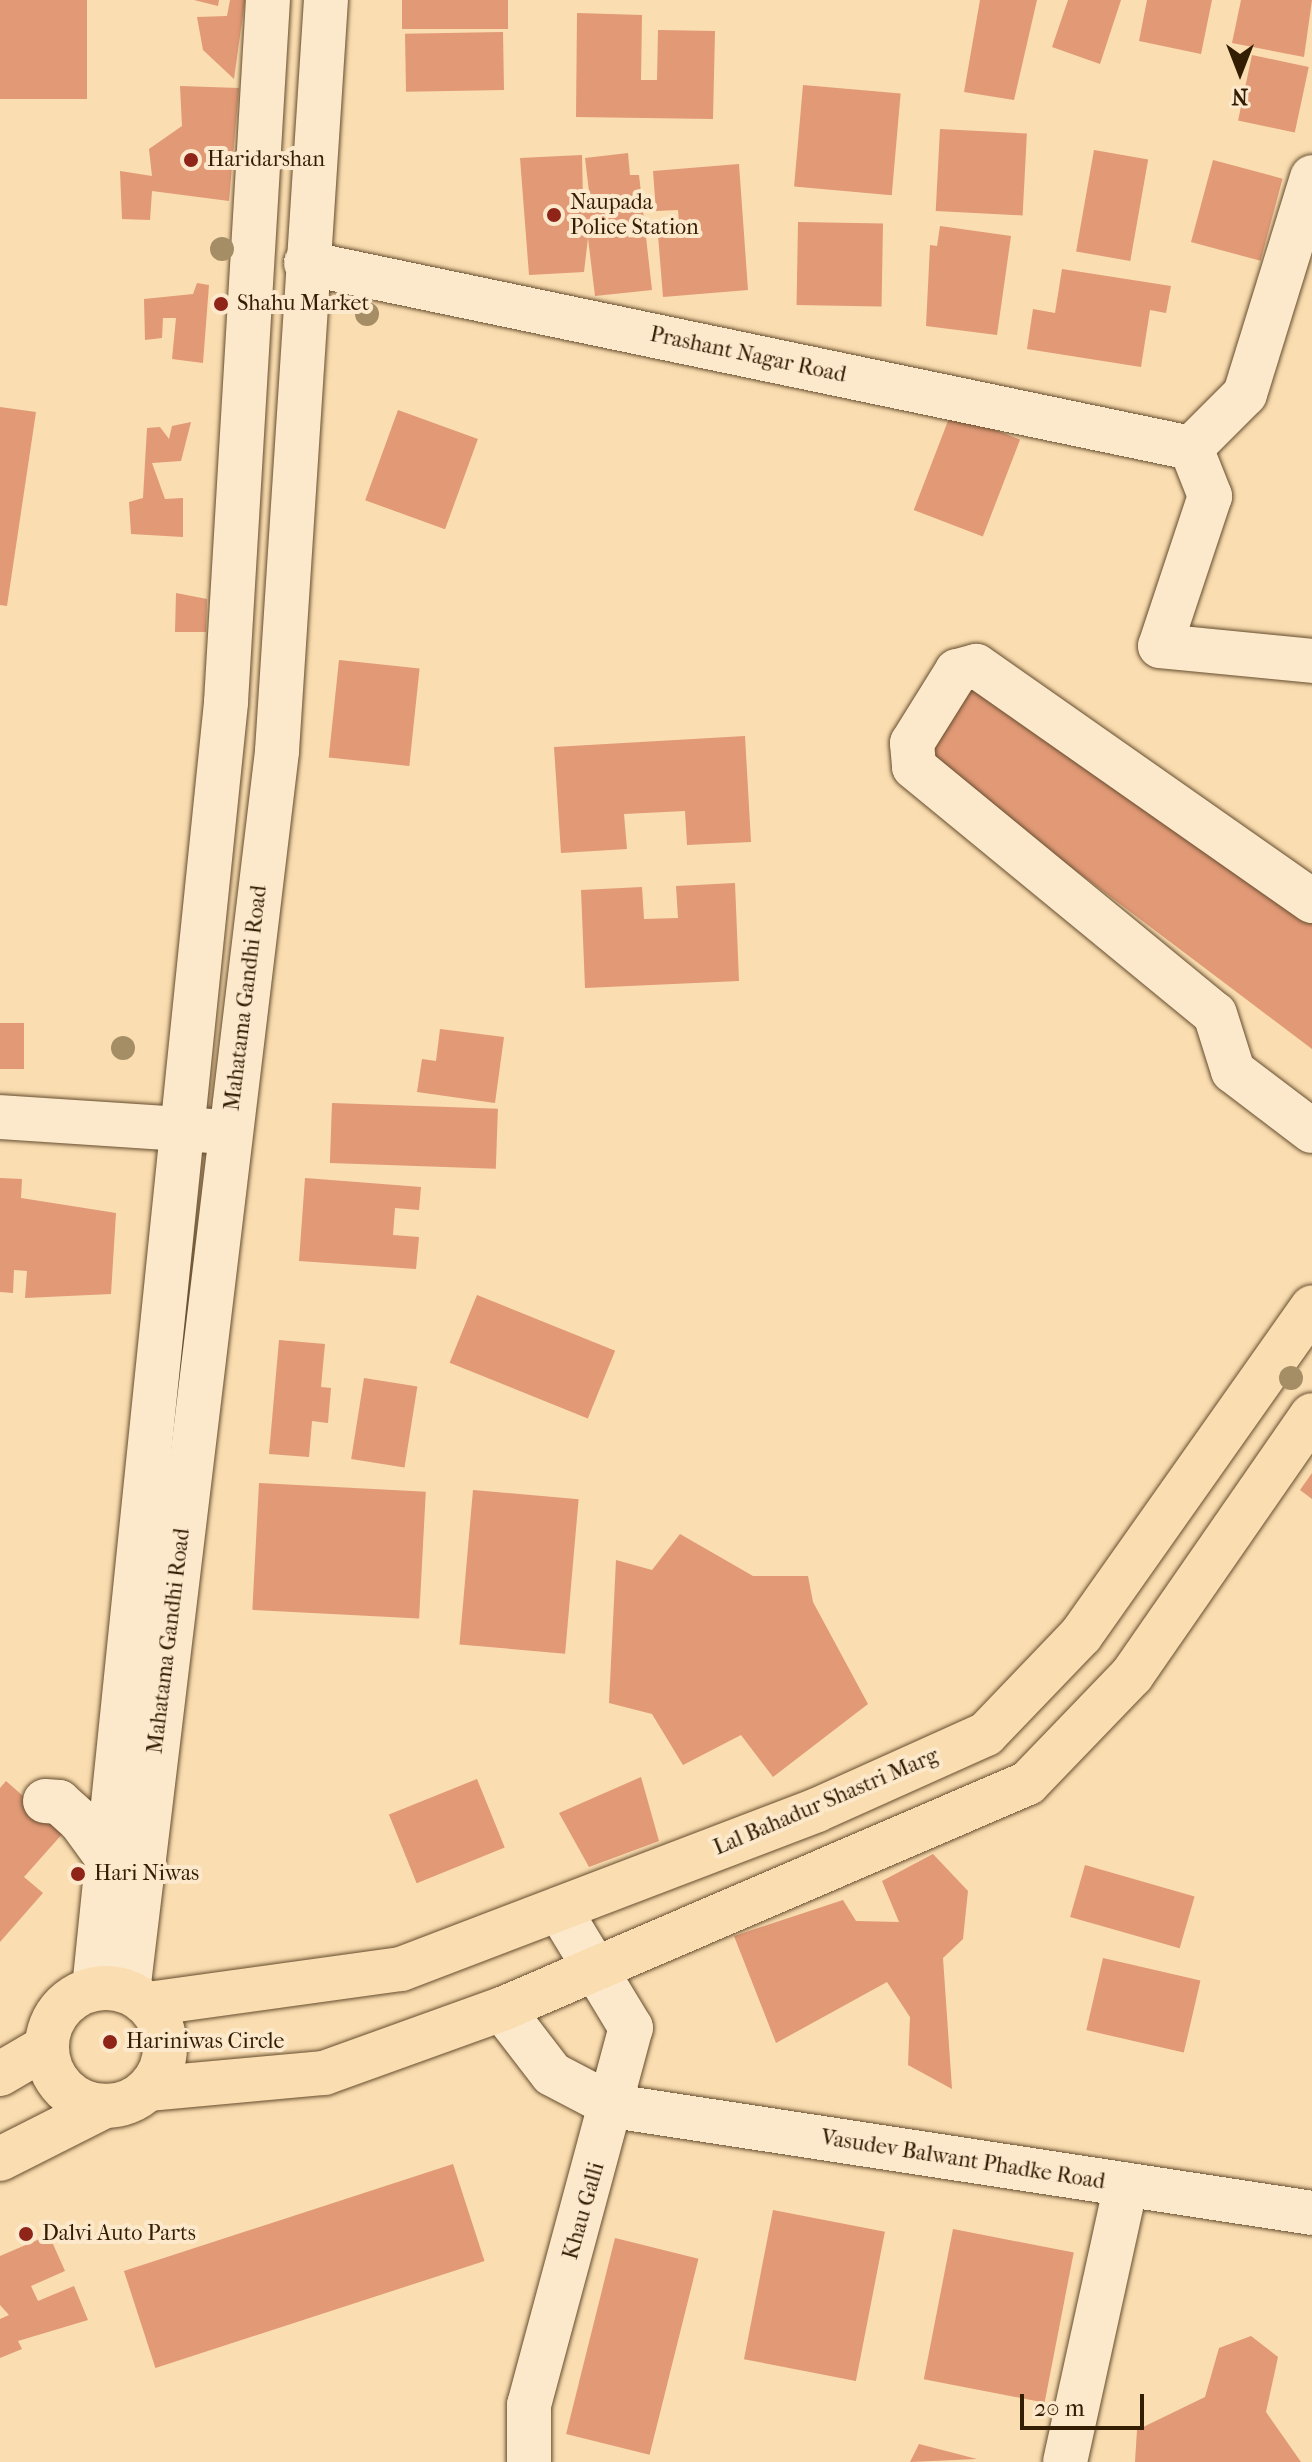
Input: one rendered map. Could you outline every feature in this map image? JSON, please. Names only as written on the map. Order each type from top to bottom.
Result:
[{"type":"main road","name":"Lal Bahadur Shastri Marg","points":[[123,1995],[401,1969],[817,1810],[986,1734],[1081,1635],[1312,1307]]},
{"type":"main road","points":[[0,2159],[105,2106],[148,2089],[324,2073],[502,2009],[1028,1783],[1132,1675],[1312,1415]]},
{"type":"main road","points":[[105,2106],[71,2095],[49,2065],[46,2047],[60,2009],[123,1995],[165,2037],[162,2065],[148,2089]]},
{"type":"main road","points":[[0,2074],[46,2047]]},
{"type":"street","points":[[268,0],[254,166],[269,234],[306,263]]},
{"type":"street","points":[[269,234],[291,0]]},
{"type":"street","name":"Mahatama Gandhi Road","points":[[123,1995],[277,751],[306,263],[326,0]]},
{"type":"street","points":[[1312,177],[1245,394],[1191,448],[1210,496],[1160,646],[1312,661]]},
{"type":"street","name":"Mahatama Gandhi Road","points":[[123,1995],[108,1859],[178,1130],[226,702],[269,234]]},
{"type":"street","name":"Prashant Nagar Road","points":[[306,263],[1191,448]]},
{"type":"street","points":[[1312,901],[976,666],[957,671],[912,743],[914,767],[1215,1014],[1233,1071],[1312,1131]]},
{"type":"street","points":[[0,1117],[228,1132]]},
{"type":"street","points":[[45,1801],[59,1802],[81,1822],[108,1859]]},
{"type":"street","name":"Khau Galli","points":[[529,2462],[529,2405],[613,2106],[631,2028],[598,1967],[559,1909]]},
{"type":"street","name":"Vasudev Balwant Phadke Road","points":[[502,2009],[552,2074],[613,2106],[1312,2213]]},
{"type":"street","points":[[1065,2462],[1126,2185]]},
{"type":"building","points":[[0,0],[87,0],[87,99],[0,99]]},
{"type":"building","points":[[194,0],[219,0],[218,6]]},
{"type":"building","points":[[230,0],[245,0],[234,79],[203,50],[197,17],[227,16]]},
{"type":"building","points":[[402,0],[508,0],[508,29],[402,29]]},
{"type":"building","points":[[980,0],[1037,0],[1014,100],[964,92]]},
{"type":"building","points":[[1068,0],[1121,0],[1100,64],[1052,47]]},
{"type":"building","points":[[1147,0],[1212,0],[1201,54],[1139,41]]},
{"type":"building","points":[[1241,0],[1312,0],[1304,57],[1232,43]]},
{"type":"building","points":[[577,13],[642,15],[641,80],[657,80],[658,30],[715,31],[713,119],[576,117]]},
{"type":"building","points":[[503,32],[504,90],[406,92],[405,34]]},
{"type":"building","points":[[1252,55],[1309,67],[1295,133],[1238,121]]},
{"type":"building","points":[[803,85],[901,94],[892,195],[794,187]]},
{"type":"building","name":"Haridarshan","points":[[180,86],[239,88],[229,201],[152,191],[150,220],[122,219],[120,171],[152,176],[149,149],[182,126]]},
{"type":"building","points":[[940,129],[1027,134],[1023,215],[936,211]]},
{"type":"building","points":[[1094,150],[1148,160],[1130,261],[1076,251]]},
{"type":"building","points":[[628,153],[630,175],[639,175],[652,290],[595,296],[588,238],[584,272],[529,275],[520,158],[582,155],[583,201],[590,200],[585,158]]},
{"type":"building","points":[[1213,160],[1283,179],[1261,261],[1191,242]]},
{"type":"building","points":[[739,164],[748,290],[663,297],[657,223],[679,222],[678,210],[656,211],[653,171]]},
{"type":"building","points":[[798,222],[883,223],[882,306],[797,305]]},
{"type":"building","points":[[940,226],[1011,236],[997,335],[926,326],[930,245],[937,246]]},
{"type":"building","points":[[1062,269],[1171,286],[1166,313],[1150,310],[1141,367],[1027,349],[1033,309],[1055,313]]},
{"type":"building","points":[[197,283],[209,285],[203,363],[172,359],[176,318],[163,318],[162,338],[145,340],[144,299],[193,294]]},
{"type":"building","points":[[0,407],[36,412],[7,606],[0,605]]},
{"type":"building","points":[[398,410],[478,439],[445,529],[365,500]]},
{"type":"building","points":[[951,413],[1020,440],[983,537],[914,510]]},
{"type":"building","points":[[191,422],[181,461],[152,463],[165,499],[183,498],[183,537],[131,534],[129,502],[143,498],[147,428],[160,427],[169,439],[172,426]]},
{"type":"building","points":[[176,593],[207,599],[206,632],[175,632]]},
{"type":"building","points":[[339,660],[420,668],[409,766],[329,757]]},
{"type":"building","points":[[969,685],[1312,923],[1312,1049],[920,753]]},
{"type":"building","points":[[745,736],[751,842],[687,845],[685,811],[624,814],[627,849],[561,853],[554,747]]},
{"type":"building","points":[[735,883],[739,981],[585,988],[581,890],[642,887],[644,919],[678,918],[676,886]]},
{"type":"building","points":[[0,1023],[24,1023],[24,1069],[0,1069]]},
{"type":"building","points":[[440,1029],[504,1037],[495,1103],[417,1092],[422,1059],[436,1061]]},
{"type":"building","points":[[332,1103],[498,1109],[496,1169],[330,1163]]},
{"type":"building","points":[[0,1178],[22,1179],[21,1198],[116,1213],[111,1294],[25,1298],[27,1271],[14,1270],[13,1293],[0,1292]]},
{"type":"building","points":[[305,1178],[421,1187],[419,1210],[395,1208],[393,1235],[419,1237],[416,1269],[299,1261]]},
{"type":"building","points":[[477,1295],[615,1351],[588,1419],[450,1363]]},
{"type":"building","points":[[279,1340],[325,1344],[321,1387],[331,1388],[328,1423],[312,1421],[309,1457],[269,1454]]},
{"type":"building","points":[[364,1378],[417,1386],[405,1467],[351,1459]]},
{"type":"building","points":[[1312,1473],[1312,1499],[1300,1490]]},
{"type":"building","points":[[259,1483],[426,1492],[419,1619],[252,1610]]},
{"type":"building","points":[[473,1490],[579,1499],[565,1654],[459,1644]]},
{"type":"building","points":[[680,1534],[753,1576],[808,1576],[813,1602],[868,1704],[773,1777],[741,1735],[683,1765],[652,1714],[609,1703],[616,1560],[652,1570]]},
{"type":"building","points":[[641,1777],[659,1841],[589,1867],[559,1813]]},
{"type":"building","points":[[477,1779],[505,1848],[417,1883],[389,1815]]},
{"type":"building","points":[[6,1781],[64,1832],[24,1877],[43,1893],[0,1942],[0,1788]]},
{"type":"building","points":[[933,1854],[968,1891],[963,1939],[943,1958],[952,2089],[908,2065],[910,2017],[887,1982],[776,2043],[734,1936],[843,1900],[856,1921],[899,1922],[882,1881]]},
{"type":"building","points":[[1085,1865],[1195,1896],[1180,1948],[1070,1917]]},
{"type":"building","points":[[1103,1958],[1200,1980],[1184,2053],[1086,2030]]},
{"type":"building","points":[[453,2164],[485,2261],[155,2368],[124,2271]]},
{"type":"building","points":[[773,2210],[885,2232],[856,2381],[744,2359]]},
{"type":"building","points":[[953,2229],[1074,2252],[1045,2403],[924,2379]]},
{"type":"building","points":[[49,2235],[65,2271],[31,2286],[38,2301],[74,2286],[88,2320],[18,2341],[22,2349],[0,2358],[0,2319],[9,2315],[0,2305],[0,2256]]},
{"type":"building","points":[[615,2238],[698,2259],[650,2455],[566,2434]]},
{"type":"building","points":[[1251,2336],[1278,2357],[1266,2412],[1301,2462],[1135,2462],[1137,2430],[1205,2397],[1219,2348]]},
{"type":"building","points":[[919,2444],[977,2459],[910,2462]]},
{"type":"place","name":"Haridarshan","points":[[191,160]]},
{"type":"place","name":"Naupada Police Station","points":[[554,215]]},
{"type":"place","name":"Shahu Market","points":[[221,304]]},
{"type":"place","name":"Hari Niwas","points":[[78,1874]]},
{"type":"place","name":"Hariniwas Circle","points":[[110,2042]]},
{"type":"place","name":"Dalvi Auto Parts","points":[[26,2234]]}]
